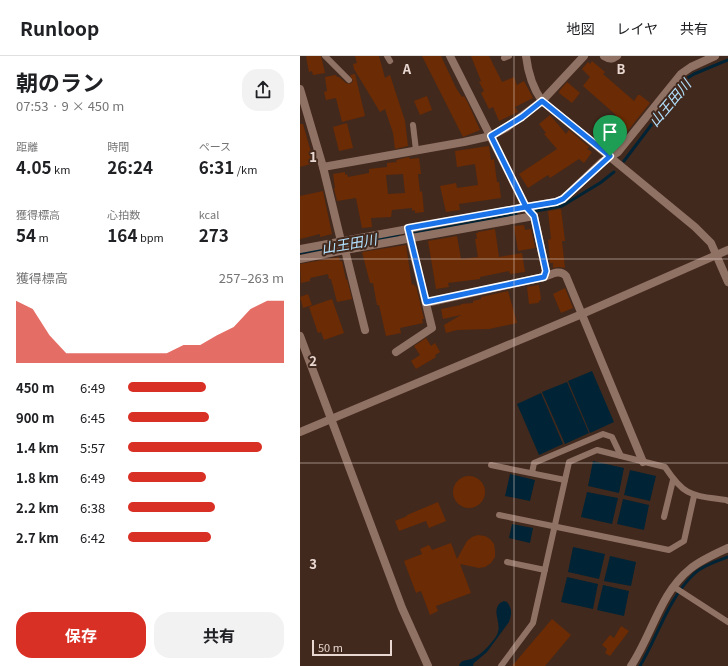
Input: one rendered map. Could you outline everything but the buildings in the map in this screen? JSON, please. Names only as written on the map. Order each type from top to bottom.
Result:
[{"type":"street","points":[[450,56],[526,207],[534,216],[546,271],[544,277]]},
{"type":"street","points":[[526,56],[529,76],[535,91],[542,101],[695,227],[711,243],[728,282]]},
{"type":"street","points":[[322,167],[491,136],[522,117],[542,101],[584,56]]},
{"type":"street","points":[[604,56],[610,59],[614,59],[617,56]]},
{"type":"street","points":[[300,249],[556,202],[563,199],[610,156],[618,152],[681,74],[691,67],[715,56]]},
{"type":"street","points":[[300,89],[341,241]]},
{"type":"street","points":[[300,259],[534,216]]},
{"type":"street","points":[[396,352],[432,328],[408,228]]},
{"type":"street","points":[[345,250],[365,330]]},
{"type":"street","points":[[300,432],[582,314],[728,250]]},
{"type":"street","points":[[426,302],[544,277],[558,272],[563,273],[566,276],[644,462]]},
{"type":"street","points":[[300,336],[402,608],[428,666]]},
{"type":"street","points":[[634,665],[662,606],[683,575],[697,564],[728,548]]},
{"type":"lane","points":[[324,56],[349,80]]},
{"type":"lane","points":[[413,125],[416,150]]},
{"type":"lane","points":[[532,473],[534,463],[603,434],[612,437],[621,456]]},
{"type":"lane","points":[[501,666],[533,624],[569,462],[597,450],[665,467],[682,489],[694,496],[728,501]]},
{"type":"lane","points":[[491,465],[565,480]]},
{"type":"lane","points":[[664,517],[674,480]]},
{"type":"lane","points":[[499,515],[669,550],[684,540],[694,496]]},
{"type":"lane","points":[[507,562],[545,570]]},
{"type":"lane","points":[[674,587],[728,622]]},
{"type":"water","points":[[592,371],[614,422],[590,433],[568,381]]},
{"type":"water","points":[[567,382],[589,433],[565,444],[542,392]]},
{"type":"water","points":[[541,393],[563,444],[539,455],[517,404]]},
{"type":"water","points":[[593,461],[624,468],[619,493],[588,486]]},
{"type":"water","points":[[630,470],[656,476],[650,501],[624,495]]},
{"type":"water","points":[[510,474],[535,480],[530,501],[505,496]]},
{"type":"water","points":[[587,492],[618,498],[612,524],[581,517]]},
{"type":"water","points":[[623,499],[649,505],[644,530],[617,524]]},
{"type":"water","points":[[512,524],[533,528],[530,543],[509,538]]},
{"type":"water","points":[[573,547],[605,554],[599,579],[568,572]]},
{"type":"water","points":[[610,556],[636,562],[631,586],[604,581]]},
{"type":"water","points":[[567,577],[598,584],[593,609],[561,602]]},
{"type":"water","points":[[603,585],[629,591],[624,616],[597,610]]},
{"type":"water","points":[[504,601],[509,604],[511,609],[509,622],[487,652],[474,663],[473,666],[459,666],[462,661],[474,658],[481,653],[495,638],[499,628],[496,611],[500,603]]},
{"type":"waterway","name":"山王田川","points":[[624,161],[686,79],[694,74],[728,60]]},
{"type":"waterway","name":"山王田川","points":[[536,211],[562,206],[600,183],[614,172]]},
{"type":"waterway","name":"山王田川","points":[[415,232],[516,214]]},
{"type":"waterway","name":"山王田川","points":[[300,253],[398,235]]},
{"type":"waterway","points":[[640,666],[670,606],[686,583],[702,568],[728,557]]},
{"type":"route","points":[[610,156],[542,101],[506,128],[491,136],[526,207],[534,216],[546,271],[544,277],[426,302],[408,228],[526,207],[556,202],[563,199],[610,156]]}]
